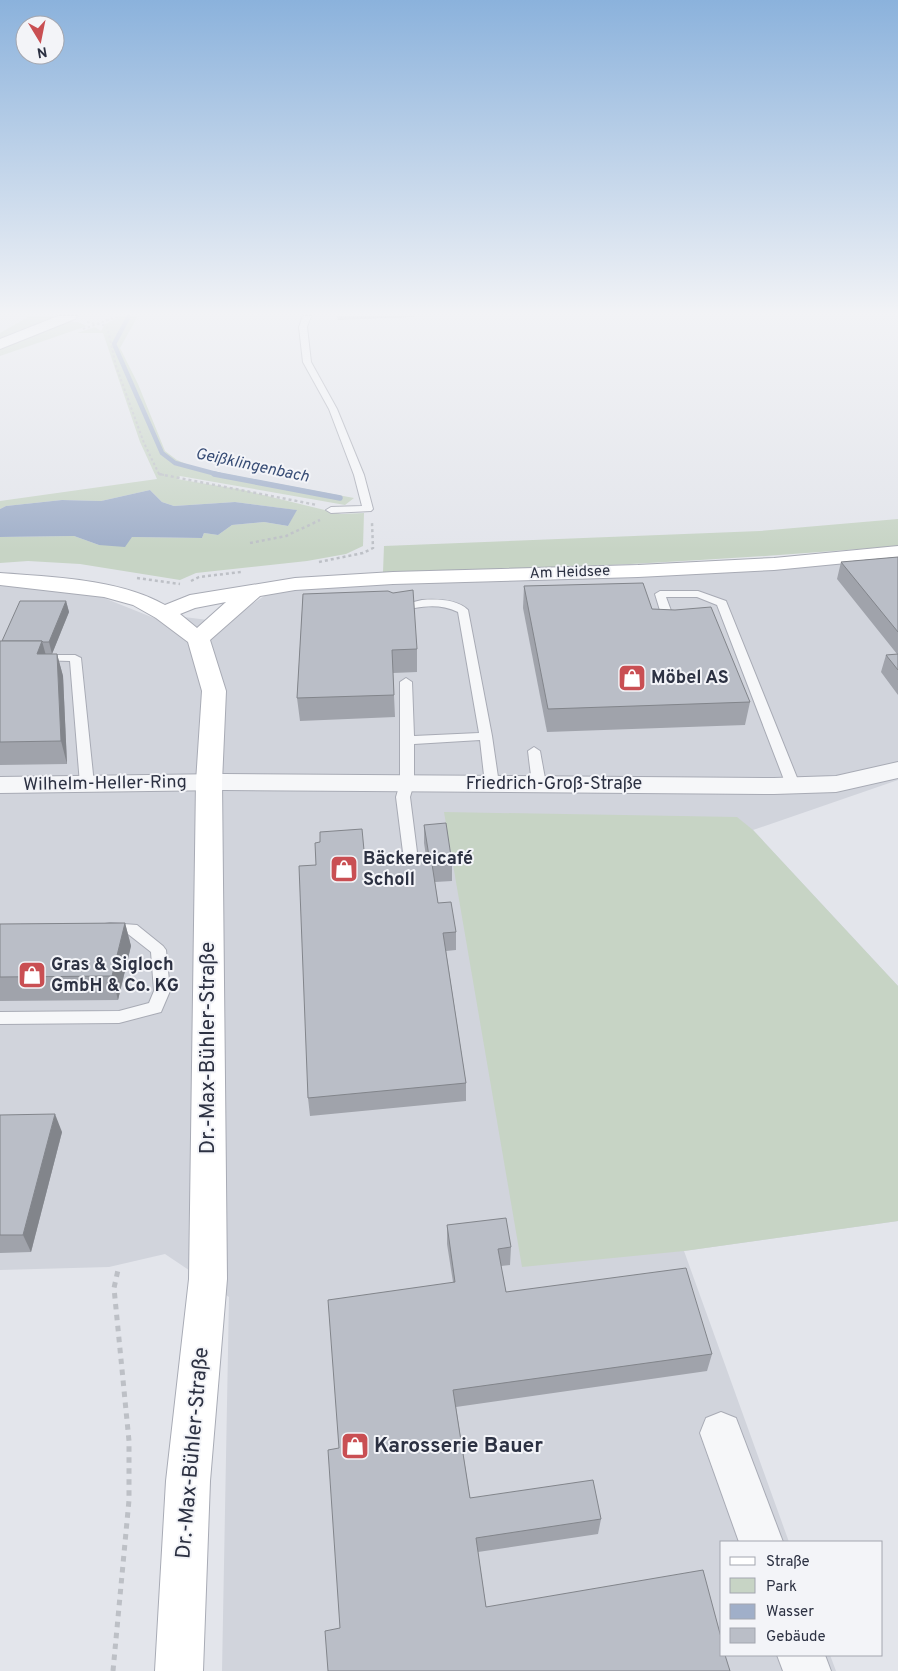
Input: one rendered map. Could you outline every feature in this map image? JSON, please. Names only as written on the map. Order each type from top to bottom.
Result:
[{"type":"main road","name":"Am Heidsee","points":[[169,617],[203,611],[246,585],[638,571],[774,564],[898,552]]},
{"type":"main road","points":[[0,579],[104,591],[141,600],[169,617],[198,639],[226,613],[246,585]]},
{"type":"main road","points":[[104,591],[246,585]]},
{"type":"main road","name":"Dr.-Max-Bühler-Straße","points":[[178,1671],[188,1481],[208,1279],[209,782],[214,691],[198,639]]},
{"type":"street","name":"Friedrich-Groß-Straße","points":[[209,782],[793,785],[836,784],[898,770]]},
{"type":"street","name":"Wilhelm-Heller-Ring","points":[[0,785],[209,782]]},
{"type":"street","points":[[721,1433],[761,1541]]},
{"type":"street","points":[[801,1656],[807,1671]]},
{"type":"lane","points":[[325,394],[333,409],[359,475],[368,509],[332,510]]},
{"type":"lane","points":[[671,627],[660,594],[698,594],[722,603],[793,785]]},
{"type":"lane","points":[[393,610],[414,604],[430,603],[451,603],[463,610],[486,736],[492,784]]},
{"type":"lane","points":[[28,658],[75,658],[87,784]]},
{"type":"lane","points":[[406,682],[407,783],[403,797],[412,868]]},
{"type":"lane","points":[[408,740],[486,736]]},
{"type":"lane","points":[[534,751],[539,784]]},
{"type":"lane","points":[[0,1018],[119,1017],[155,1008],[162,991],[158,950],[132,929],[94,928]]},
{"type":"path","points":[[126,394],[142,439],[159,474],[297,499],[332,510]]},
{"type":"path","points":[[363,553],[373,548],[372,524],[368,509]]},
{"type":"path","points":[[250,543],[291,536],[304,531],[322,519]]},
{"type":"path","points":[[187,585],[199,577],[246,585]]},
{"type":"path","points":[[113,1671],[129,1500],[129,1441],[114,1288],[118,1270]]},
{"type":"shaded area","points":[[898,557],[898,780],[753,830],[898,986],[898,1221],[684,1251],[789,1541],[720,1541],[720,1656],[830,1656],[836,1671],[222,1671],[229,1297],[165,1254],[109,1267],[0,1270],[0,585],[28,586],[99,596],[154,618],[168,615],[224,622],[266,595],[320,587],[689,574]]},
{"type":"green space","points":[[124,394],[142,394],[165,451],[177,460],[195,468],[354,498],[345,505],[180,476],[177,479],[243,490],[341,514],[364,513],[363,546],[346,554],[307,561],[196,573],[180,580],[80,564],[28,561],[0,563],[0,537],[74,536],[99,545],[132,537],[202,538],[204,533],[218,535],[232,525],[264,522],[288,526],[296,510],[235,502],[174,506],[162,502],[150,490],[101,501],[62,500],[6,506],[0,509],[0,501],[157,479],[140,442]]},
{"type":"green space","points":[[898,519],[898,546],[640,564],[383,572],[384,546],[760,531]]},
{"type":"green space","points":[[444,812],[737,817],[753,830],[898,986],[898,1221],[684,1251],[522,1267]]},
{"type":"water","points":[[150,490],[162,502],[174,506],[235,502],[297,510],[288,526],[264,522],[232,525],[218,535],[204,533],[202,538],[132,537],[125,547],[99,545],[74,536],[0,537],[0,509],[6,506],[62,500],[101,501]]},
{"type":"building","points":[[898,557],[898,632],[841,562]]},
{"type":"building","name":"Möbel AS","points":[[643,583],[652,609],[675,610],[711,607],[750,702],[548,709],[524,586]]},
{"type":"building","points":[[413,590],[417,649],[392,650],[394,695],[297,698],[303,594],[388,591],[393,593]]},
{"type":"building","points":[[20,601],[66,601],[49,642],[2,641]]},
{"type":"building","points":[[0,641],[42,641],[37,654],[57,654],[61,741],[0,742]]},
{"type":"building","points":[[898,654],[898,670],[886,655]]},
{"type":"building","points":[[446,823],[452,863],[432,864],[438,903],[451,902],[456,932],[443,933],[466,1083],[308,1098],[299,866],[316,865],[315,843],[320,842],[320,832],[362,829],[365,861],[429,856],[424,825]]},
{"type":"building","points":[[125,923],[112,976],[0,977],[0,924]]},
{"type":"building","points":[[55,1114],[23,1235],[0,1235],[0,1115]]},
{"type":"building","points":[[506,1218],[511,1247],[498,1249],[506,1292],[686,1268],[712,1354],[453,1390],[470,1498],[593,1480],[601,1519],[476,1538],[486,1607],[703,1570],[720,1634],[720,1656],[725,1656],[730,1671],[328,1671],[325,1631],[340,1628],[328,1450],[339,1448],[328,1300],[455,1282],[447,1225]]},
{"type":"waterway","name":"Geißklingenbach","points":[[136,394],[162,453],[175,463],[220,475]]},
{"type":"waterway","name":"Geißklingenbach","points":[[214,474],[340,498]]},
{"type":"place","name":"Möbel AS","points":[[632,678]]},
{"type":"place","name":"Bäckereicafé Scholl","points":[[344,869]]},
{"type":"place","name":"Gras & Sigloch GmbH & Co. KG","points":[[32,975]]},
{"type":"place","name":"Karosserie Bauer","points":[[355,1446]]}]
